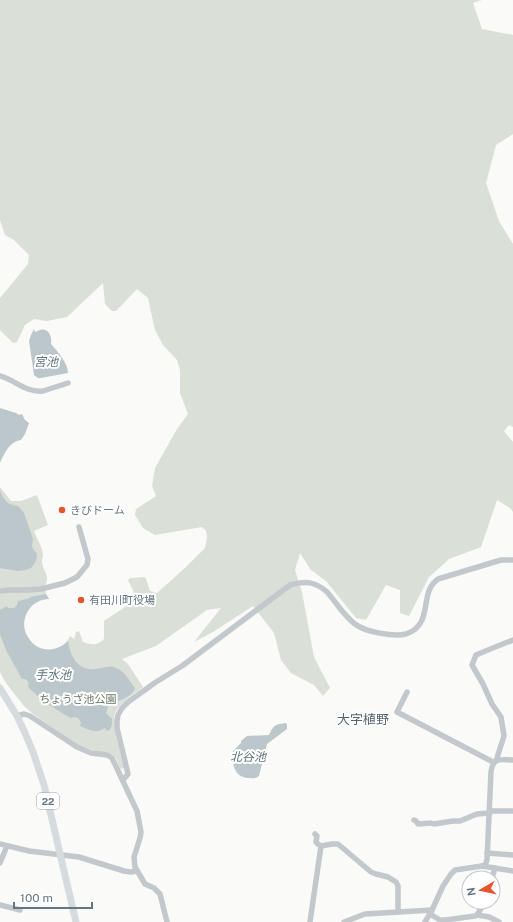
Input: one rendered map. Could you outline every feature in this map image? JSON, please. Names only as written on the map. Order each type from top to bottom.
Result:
[{"type":"main road","name":"22","points":[[0,688],[16,716],[33,752],[44,785],[76,922]]},
{"type":"street","points":[[0,376],[20,386],[38,392],[68,383]]},
{"type":"street","points":[[0,591],[41,589],[65,583],[76,577],[85,568],[88,562],[79,528]]},
{"type":"street","points":[[123,780],[128,774],[117,728],[118,715],[122,708],[156,682],[182,666],[290,585],[307,582],[322,588],[358,627],[376,632],[404,635],[413,631],[422,620],[430,589],[432,584],[438,579],[497,561],[513,560]]},
{"type":"street","points":[[425,922],[443,886],[455,870],[476,868],[486,863],[491,772],[504,736],[501,717],[492,704],[472,665],[476,655],[513,640]]},
{"type":"street","points":[[407,692],[397,712],[495,761],[501,759],[513,760]]},
{"type":"street","points":[[16,716],[24,714],[30,716],[77,746],[91,753],[110,756],[114,760],[137,811],[141,828],[140,838],[134,856],[136,871],[145,884],[154,888],[160,894],[167,922]]},
{"type":"street","points":[[414,820],[418,824],[460,821],[479,814],[513,811]]},
{"type":"street","points":[[315,834],[317,836],[316,842],[321,846],[338,844],[371,872],[393,880],[398,886],[398,912]]},
{"type":"street","points":[[0,844],[29,851],[79,857],[124,871],[136,871]]},
{"type":"street","points":[[0,863],[7,846]]},
{"type":"street","points":[[310,922],[321,846]]},
{"type":"street","points":[[487,853],[513,855]]},
{"type":"street","points":[[482,866],[513,871]]},
{"type":"street","points":[[0,905],[20,910]]},
{"type":"street","points":[[477,915],[480,910]]},
{"type":"street","points":[[344,922],[365,914],[398,912],[431,912],[440,920],[477,915],[489,917],[499,922]]},
{"type":"green space","name":"ちょうざ池公園","points":[[0,0],[482,0],[473,3],[482,29],[513,35],[513,134],[496,145],[486,183],[499,221],[513,244],[513,427],[509,425],[504,431],[513,442],[513,512],[510,508],[497,500],[481,547],[449,559],[429,577],[409,616],[400,613],[400,590],[386,585],[366,620],[356,618],[326,581],[311,570],[300,553],[295,570],[302,592],[314,657],[330,688],[323,696],[314,685],[291,673],[281,660],[274,633],[253,606],[213,632],[194,642],[221,608],[207,610],[156,646],[122,659],[128,664],[143,687],[124,702],[115,713],[115,732],[124,768],[120,769],[116,758],[113,755],[88,749],[76,744],[33,714],[12,691],[0,672],[0,487],[11,501],[21,501],[37,495],[48,525],[34,531],[41,546],[43,555],[42,564],[47,576],[47,582],[45,585],[46,594],[49,599],[36,603],[28,610],[24,628],[28,638],[34,645],[43,649],[54,649],[64,644],[70,636],[74,639],[76,632],[79,631],[83,642],[97,644],[104,639],[104,621],[137,599],[128,580],[130,578],[145,577],[150,591],[157,593],[205,548],[207,538],[206,531],[202,527],[155,535],[143,528],[135,515],[136,509],[156,496],[152,486],[155,468],[177,429],[188,414],[180,393],[180,370],[177,360],[163,345],[155,330],[148,298],[137,289],[116,311],[112,311],[105,304],[103,283],[67,317],[47,321],[34,319],[25,325],[17,342],[13,343],[0,330],[0,298],[28,264],[29,255],[14,240],[5,235],[0,220]]},
{"type":"water","name":"宮池","points":[[34,329],[35,332],[43,330],[48,332],[51,338],[51,344],[64,361],[68,369],[68,373],[41,378],[34,375],[29,341]]},
{"type":"water","points":[[0,408],[19,415],[22,414],[25,420],[29,423],[21,440],[11,445],[0,463]]},
{"type":"water","points":[[0,491],[6,502],[18,506],[24,513],[33,539],[32,546],[37,556],[35,563],[31,568],[26,570],[18,571],[0,568]]},
{"type":"water","name":"手水池","points":[[46,594],[49,599],[40,600],[33,605],[29,609],[25,618],[24,628],[32,642],[36,646],[47,650],[58,648],[68,641],[73,657],[79,665],[89,669],[113,667],[119,669],[135,688],[128,697],[109,704],[106,713],[112,719],[112,723],[111,728],[107,731],[105,728],[95,731],[80,726],[81,722],[78,718],[71,718],[43,700],[28,687],[28,682],[25,679],[22,679],[7,652],[0,635],[0,610],[7,606],[8,608],[14,608],[18,601]]},
{"type":"water","name":"北谷池","points":[[286,723],[287,729],[267,744],[259,776],[255,778],[242,777],[236,771],[233,764],[233,751],[241,743],[241,741],[247,736],[269,735],[275,726]]},
{"type":"place","name":"きびドーム","points":[[62,510]]},
{"type":"place","name":"有田川町役場","points":[[81,600]]},
{"type":"district","name":"大字植野","points":[[363,719]]}]
